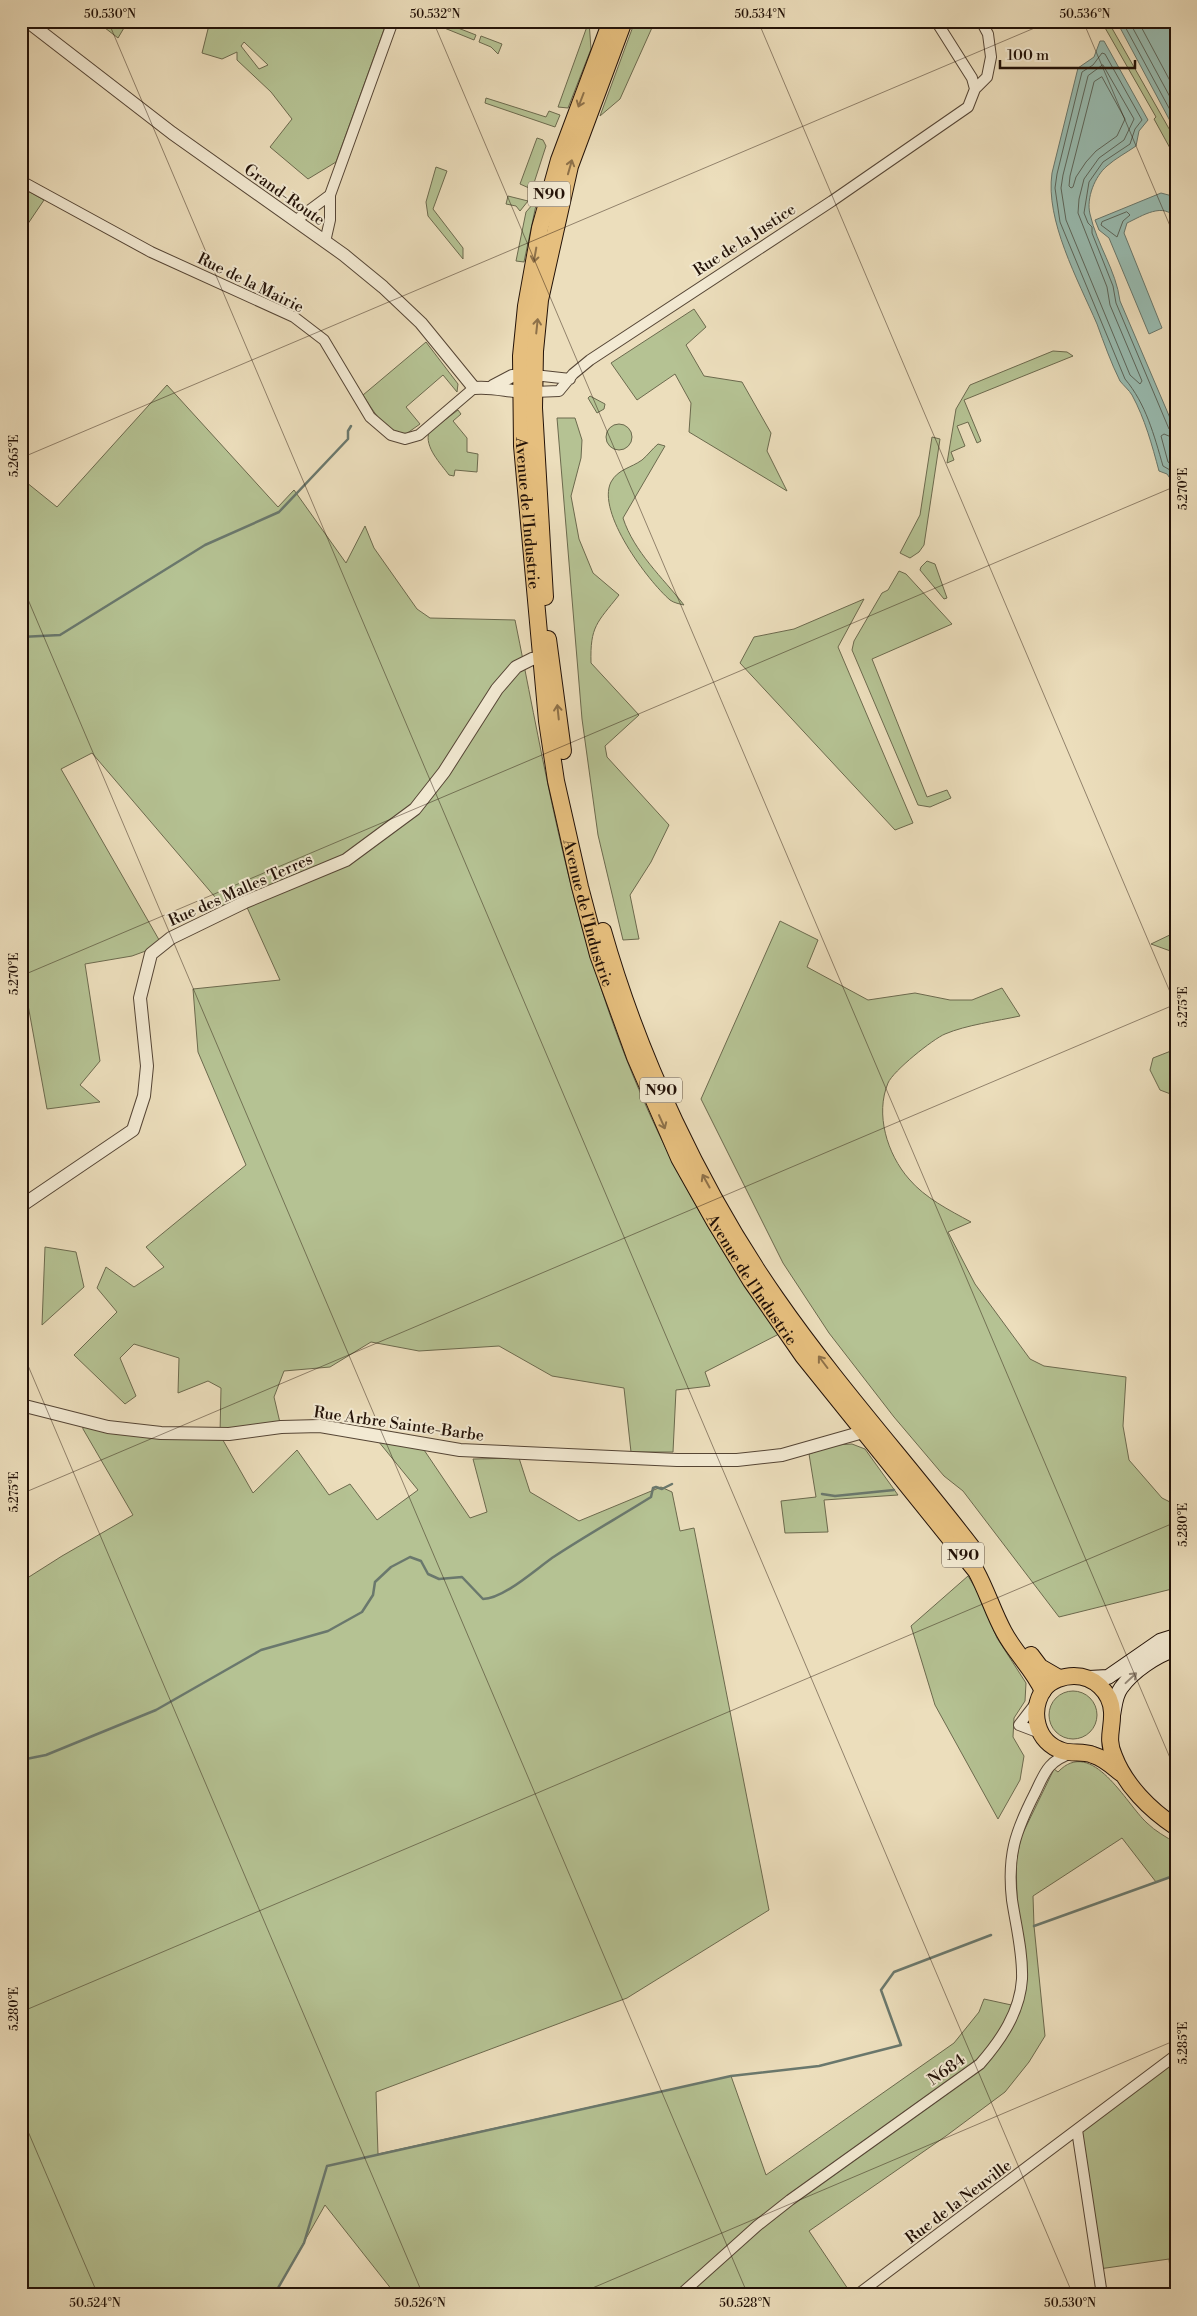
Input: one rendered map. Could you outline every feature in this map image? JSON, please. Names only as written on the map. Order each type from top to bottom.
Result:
[{"type":"main road","name":"Avenue de l'Industrie","points":[[527,375],[526,306],[540,228],[559,160],[611,21]]},
{"type":"main road","name":"Avenue de l'Industrie","points":[[624,21],[570,166],[540,300],[527,375],[522,392],[528,519],[547,720],[556,781],[580,887],[613,1001],[649,1091],[679,1158],[751,1281],[803,1356],[976,1571],[988,1592],[1004,1632],[1034,1674],[1040,1696]]},
{"type":"main road","name":"Avenue de l'Industrie","points":[[522,392],[548,639],[567,781],[588,880],[634,1025],[659,1086],[695,1162],[738,1239],[775,1298],[880,1434],[985,1565],[1025,1648],[1040,1667],[1060,1678]]},
{"type":"main road","points":[[1040,1696],[1047,1685],[1060,1678],[1069,1676],[1108,1677],[1160,1641],[1176,1636]]},
{"type":"main road","points":[[1077,1752],[1099,1742],[1111,1724],[1118,1694],[1127,1680],[1143,1666],[1176,1649]]},
{"type":"main road","points":[[1089,1678],[1104,1690],[1110,1699],[1111,1749],[1122,1774]]},
{"type":"main road","name":"N90","points":[[1040,1696],[1036,1717],[1044,1737]]},
{"type":"main road","points":[[1044,1737],[1056,1748],[1094,1755],[1122,1774],[1151,1808],[1176,1827]]},
{"type":"street","name":"Grand-Route","points":[[27,21],[172,134],[325,242],[383,287],[422,323],[474,388]]},
{"type":"street","points":[[325,242],[330,220],[330,195],[393,21]]},
{"type":"street","points":[[936,21],[972,78],[975,89]]},
{"type":"street","name":"Rue de la Justice","points":[[522,392],[559,392],[573,374],[590,360],[832,201],[968,106],[975,89],[987,78],[991,58],[988,34],[980,21]]},
{"type":"street","name":"Rue de la Mairie","points":[[21,182],[151,252],[294,317],[324,340],[370,417],[391,435],[405,439],[419,435],[474,388]]},
{"type":"street","points":[[296,221],[330,195]]},
{"type":"street","points":[[493,386],[508,378],[527,375],[570,379]]},
{"type":"street","points":[[474,388],[493,386],[522,392]]},
{"type":"street","points":[[548,639],[540,658],[554,674]]},
{"type":"street","name":"Rue des Malles Terres","points":[[21,1206],[133,1130],[144,1096],[147,1066],[140,998],[151,954],[179,934],[245,902],[346,860],[415,809],[444,772],[497,689],[516,667],[540,658]]},
{"type":"street","name":"Rue Arbre Sainte-Barbe","points":[[21,1404],[108,1426],[161,1433],[232,1434],[281,1427],[320,1426],[460,1450],[677,1460],[737,1460],[782,1454],[863,1432]]},
{"type":"street","points":[[863,1432],[880,1434]]},
{"type":"street","name":"N684","points":[[680,2295],[757,2226],[980,2064],[994,2048],[1016,2006],[1022,1980],[1011,1880],[1013,1848],[1018,1827],[1048,1767],[1044,1737]]},
{"type":"street","points":[[1048,1767],[1060,1757],[1077,1752]]},
{"type":"street","name":"Rue de la Neuville","points":[[857,2295],[1176,2055]]},
{"type":"street","points":[[1077,2130],[1102,2295]]},
{"type":"green space","points":[[96,21],[128,21],[118,38]]},
{"type":"green space","points":[[201,21],[387,21],[336,162],[308,179],[270,147],[292,119],[271,92],[237,60],[237,52],[222,59],[202,53],[208,29]],"holes":[[[244,42],[268,65],[259,69],[241,46]]]},
{"type":"green space","points":[[427,21],[440,21],[476,35],[474,40]]},
{"type":"green space","points":[[589,21],[591,49],[568,108],[558,107]]},
{"type":"green space","points":[[635,21],[655,21],[620,99],[600,116]]},
{"type":"green space","points":[[1109,23],[1176,141],[1176,159],[1154,119],[1156,117],[1104,26]]},
{"type":"green space","points":[[481,36],[502,44],[498,54],[491,47],[479,42]]},
{"type":"green space","points":[[486,98],[546,117],[549,111],[560,115],[555,127],[485,103]]},
{"type":"green space","points":[[537,138],[543,140],[546,146],[533,186],[529,188],[520,184]]},
{"type":"green space","points":[[436,167],[447,171],[433,209],[463,248],[463,259],[428,216],[426,202]]},
{"type":"green space","points":[[21,187],[44,200],[21,234]]},
{"type":"green space","points":[[508,196],[528,201],[520,211],[516,206],[506,204]]},
{"type":"green space","points":[[533,204],[536,205],[524,262],[516,261],[526,212]]},
{"type":"green space","points":[[694,309],[706,327],[686,345],[704,376],[742,382],[771,433],[767,451],[787,491],[689,432],[691,403],[675,374],[637,400],[611,363]]},
{"type":"green space","points":[[426,342],[458,384],[457,392],[443,375],[406,407],[420,424],[406,434],[398,432],[380,420],[363,395]]},
{"type":"green space","points":[[1053,351],[1067,352],[1073,356],[964,400],[981,441],[977,443],[968,422],[957,426],[965,446],[951,452],[954,460],[947,463],[956,409],[970,385]]},
{"type":"green space","points":[[167,385],[278,507],[294,490],[346,563],[365,526],[374,548],[417,609],[430,618],[515,620],[552,806],[574,898],[601,988],[621,1046],[645,1104],[686,1187],[710,1230],[779,1334],[705,1372],[710,1386],[676,1390],[673,1452],[631,1452],[624,1388],[552,1376],[499,1346],[419,1351],[371,1342],[330,1367],[284,1371],[274,1397],[281,1427],[220,1435],[253,1493],[297,1450],[329,1495],[350,1484],[377,1520],[418,1490],[374,1436],[420,1444],[470,1518],[487,1512],[473,1459],[519,1458],[530,1492],[579,1521],[661,1487],[672,1492],[680,1531],[694,1528],[769,1910],[627,1998],[376,2092],[378,2154],[731,2076],[766,2175],[954,2043],[979,2012],[984,1999],[1016,2006],[1022,1980],[1012,1899],[1017,1898],[1016,1862],[1021,1837],[1054,1769],[1058,1772],[1071,1763],[1083,1762],[1096,1767],[1119,1789],[1147,1823],[1176,1843],[1176,1875],[1156,1882],[1122,1838],[1033,1896],[1034,1926],[1045,2036],[1029,2062],[1005,2092],[946,2136],[809,2231],[852,2295],[396,2295],[325,2205],[274,2295],[21,2295],[21,1582],[133,1515],[83,1429],[82,1420],[220,1434],[221,1388],[208,1381],[178,1393],[179,1358],[134,1344],[120,1358],[136,1396],[125,1404],[74,1355],[117,1312],[97,1288],[106,1267],[134,1287],[164,1267],[146,1247],[246,1165],[198,1052],[193,989],[280,980],[245,903],[227,911],[92,753],[61,769],[162,945],[132,956],[85,964],[100,1061],[80,1085],[100,1102],[47,1109],[24,983],[21,983],[21,478],[57,507]]},
{"type":"green space","points":[[590,396],[605,404],[604,409],[597,413],[588,398]]},
{"type":"green space","points":[[458,410],[461,414],[453,421],[467,438],[467,452],[478,454],[477,472],[455,470],[454,476],[449,475],[438,461],[431,449],[428,438],[429,432]]},
{"type":"green space","points":[[557,418],[575,418],[582,440],[581,458],[571,496],[579,539],[593,573],[619,595],[596,626],[592,641],[591,663],[639,715],[605,746],[607,757],[669,825],[651,862],[630,895],[639,939],[623,940],[598,835],[582,719]]},
{"type":"green space","points":[[619,424],[628,428],[632,437],[628,446],[619,450],[610,446],[606,437],[610,428]]},
{"type":"green space","points":[[932,437],[940,439],[924,545],[919,552],[910,558],[900,553],[920,515]]},
{"type":"green space","points":[[658,444],[665,446],[623,518],[634,542],[684,605],[670,600],[649,578],[617,528],[608,495],[611,482],[617,474],[642,460]]},
{"type":"green space","points":[[927,561],[935,564],[947,598],[944,599],[920,570]]},
{"type":"green space","points":[[899,571],[906,574],[952,624],[872,659],[927,797],[947,790],[951,798],[930,807],[918,805],[852,650],[854,641],[882,593],[888,590]]},
{"type":"green space","points":[[864,599],[838,647],[913,823],[895,830],[740,663],[754,637],[794,629]]},
{"type":"green space","points":[[780,921],[818,940],[807,967],[868,1000],[915,993],[950,1000],[972,1000],[1002,988],[1020,1016],[945,1034],[914,1056],[897,1071],[888,1083],[884,1095],[883,1108],[885,1133],[889,1146],[901,1169],[915,1186],[938,1203],[971,1222],[948,1232],[975,1284],[1030,1359],[1044,1366],[1126,1377],[1123,1426],[1129,1460],[1162,1498],[1176,1505],[1176,1588],[1059,1617],[963,1491],[944,1476],[894,1417],[829,1333],[783,1263],[701,1099]]},
{"type":"green space","points":[[1176,932],[1176,953],[1151,944]]},
{"type":"green space","points":[[1176,1049],[1176,1096],[1160,1090],[1150,1070],[1153,1058]]},
{"type":"green space","points":[[45,1247],[76,1252],[84,1287],[42,1325]]},
{"type":"green space","points":[[852,1444],[865,1449],[898,1495],[824,1500],[828,1532],[785,1533],[781,1501],[816,1497],[809,1454],[834,1445]]},
{"type":"green space","points":[[968,1576],[979,1594],[997,1638],[1026,1683],[1025,1701],[1014,1718],[1013,1737],[1024,1756],[1020,1780],[998,1819],[935,1705],[911,1626]]},
{"type":"green space","points":[[1068,1691],[1078,1691],[1090,1698],[1097,1710],[1097,1720],[1090,1732],[1078,1739],[1068,1739],[1060,1735],[1053,1728],[1049,1720],[1049,1710],[1053,1702],[1060,1695]]},
{"type":"green space","points":[[1176,2055],[1176,2295],[1173,2295],[1169,2259],[1099,2269],[1077,2130]]},
{"type":"water","points":[[1176,21],[1176,132],[1117,22]]},
{"type":"water","points":[[1100,41],[1104,41],[1148,120],[1139,131],[1136,146],[1110,163],[1095,181],[1090,194],[1090,214],[1115,279],[1120,301],[1176,432],[1176,487],[1167,474],[1159,471],[1141,413],[1132,395],[1120,381],[1065,250],[1053,210],[1052,173],[1078,68],[1094,57]]},
{"type":"water","points":[[1161,193],[1176,197],[1176,219],[1165,211],[1153,212],[1127,223],[1124,233],[1162,328],[1149,334],[1109,238],[1099,230],[1095,220]]},
{"type":"waterway","points":[[21,637],[60,635],[205,545],[279,512],[348,439],[348,431],[351,426]]},
{"type":"waterway","points":[[21,1760],[46,1755],[156,1710],[261,1650],[328,1631],[362,1612],[373,1595],[375,1582],[391,1567],[410,1557],[421,1561],[428,1574],[439,1579],[462,1577],[483,1599],[491,1598],[511,1588],[555,1556],[651,1497],[653,1488],[662,1489],[672,1484]]},
{"type":"waterway","points":[[822,1494],[835,1496],[894,1490]]},
{"type":"waterway","points":[[1034,1926],[1176,1875]]},
{"type":"waterway","points":[[274,2295],[304,2243],[327,2166],[731,2076],[819,2066],[901,2045],[881,1990],[894,1972],[991,1935]]}]
